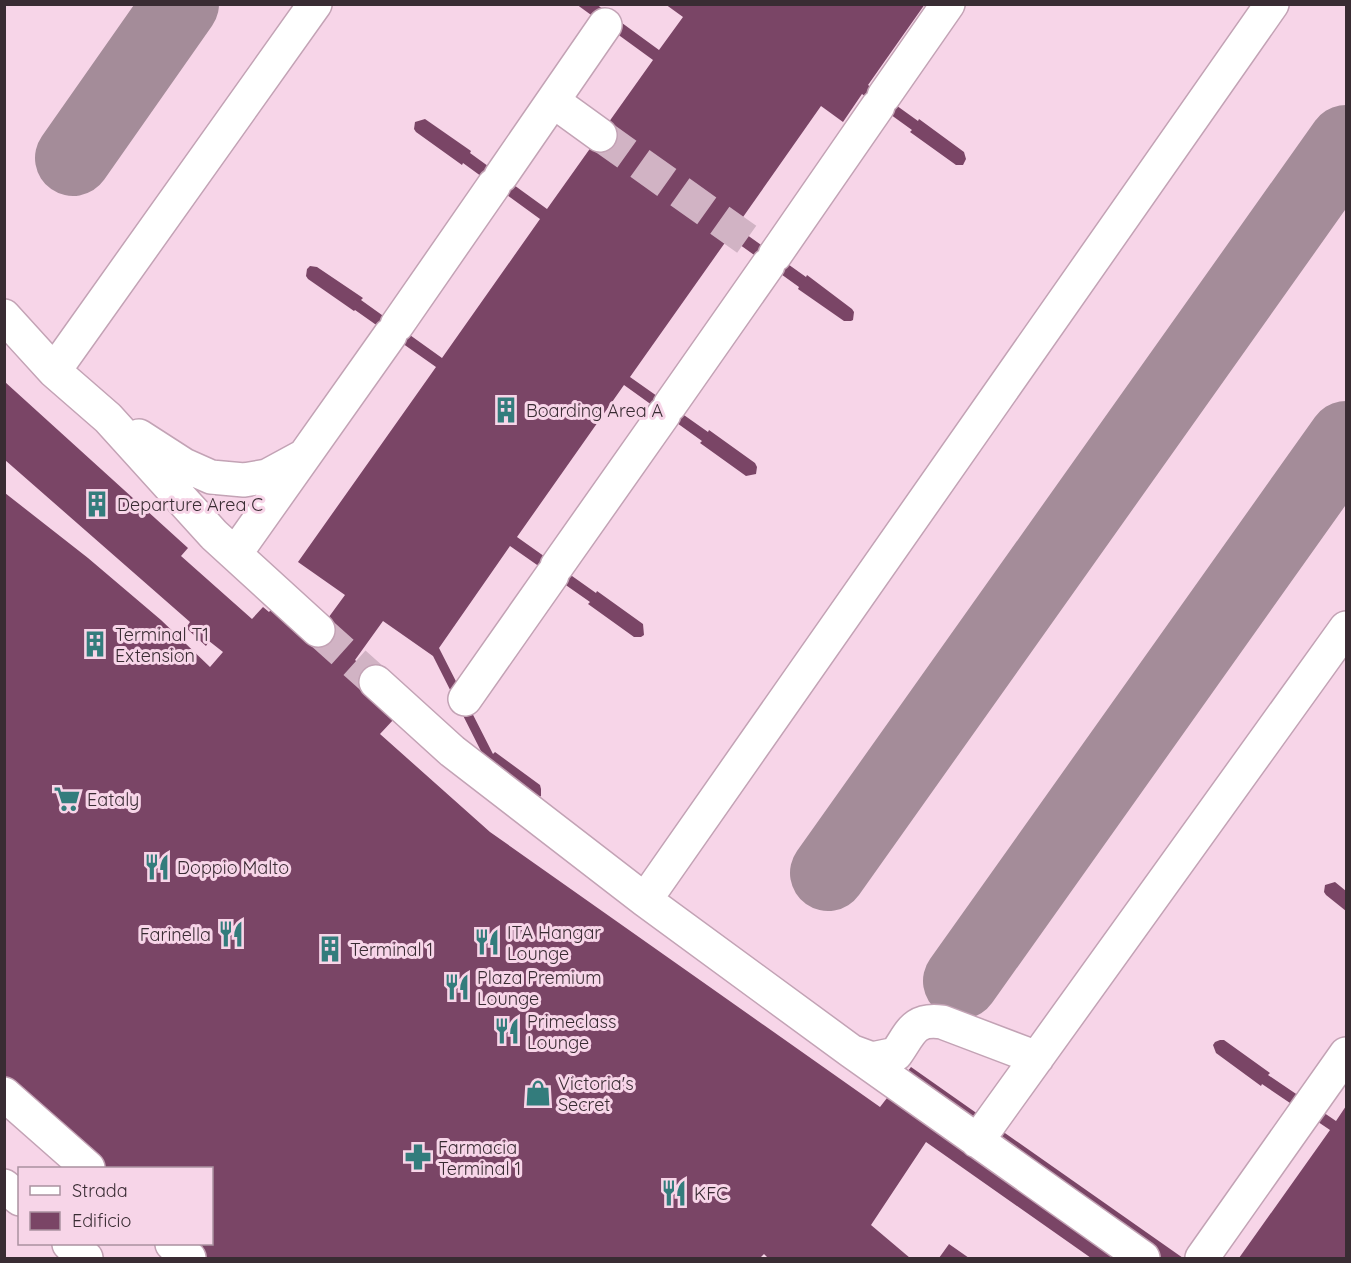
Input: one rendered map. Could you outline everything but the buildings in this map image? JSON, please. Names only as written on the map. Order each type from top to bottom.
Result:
[{"type":"main road","points":[[54,371],[315,4]]},
{"type":"main road","points":[[437,738],[948,4]]},
{"type":"main road","points":[[645,900],[1272,4]]},
{"type":"main road","points":[[235,555],[612,15]]},
{"type":"main road","points":[[553,101],[600,135]]},
{"type":"main road","points":[[4,316],[54,371],[108,418],[214,536],[318,630]]},
{"type":"main road","points":[[108,418],[184,465],[211,477],[244,480],[267,476],[306,455]]},
{"type":"main road","points":[[977,1141],[1347,628]]},
{"type":"main road","points":[[376,682],[437,738],[645,900],[851,1051],[1143,1258]]},
{"type":"main road","points":[[851,1051],[872,1059],[896,1054],[917,1024],[928,1020],[942,1022],[1036,1058]]},
{"type":"main road","points":[[1202,1258],[1347,1054]]},
{"type":"main road","points":[[4,1094],[87,1167]]},
{"type":"main road","points":[[4,1186],[18,1197]]},
{"type":"main road","points":[[70,1245],[86,1258]]},
{"type":"main road","points":[[173,1245],[189,1258]]},
{"type":"taxiway","points":[[73,158],[181,4]]},
{"type":"taxiway","points":[[828,873],[1346,143]]},
{"type":"taxiway","points":[[961,981],[1346,439]]},
{"type":"tunnel","points":[[600,135],[773,258]]},
{"type":"tunnel","points":[[318,630],[376,682]]},
{"type":"place","name":"Boarding Area A","points":[[506,410]]},
{"type":"place","name":"Departure Area C","points":[[97,504]]},
{"type":"place","name":"Terminal T1 Extension","points":[[95,644]]},
{"type":"place","name":"Eataly","points":[[67,799]]},
{"type":"place","name":"Doppio Malto","points":[[157,867]]},
{"type":"place","name":"Farinella","points":[[231,934]]},
{"type":"place","name":"ITA Hangar Lounge","points":[[487,942]]},
{"type":"place","name":"Terminal 1","points":[[330,949]]},
{"type":"place","name":"Plaza Premium Lounge","points":[[457,987]]},
{"type":"place","name":"Primeclass Lounge","points":[[507,1031]]},
{"type":"place","name":"Victoria's Secret","points":[[538,1093]]},
{"type":"place","name":"Farmacia Terminal 1","points":[[418,1157]]},
{"type":"place","name":"KFC","points":[[674,1193]]}]
